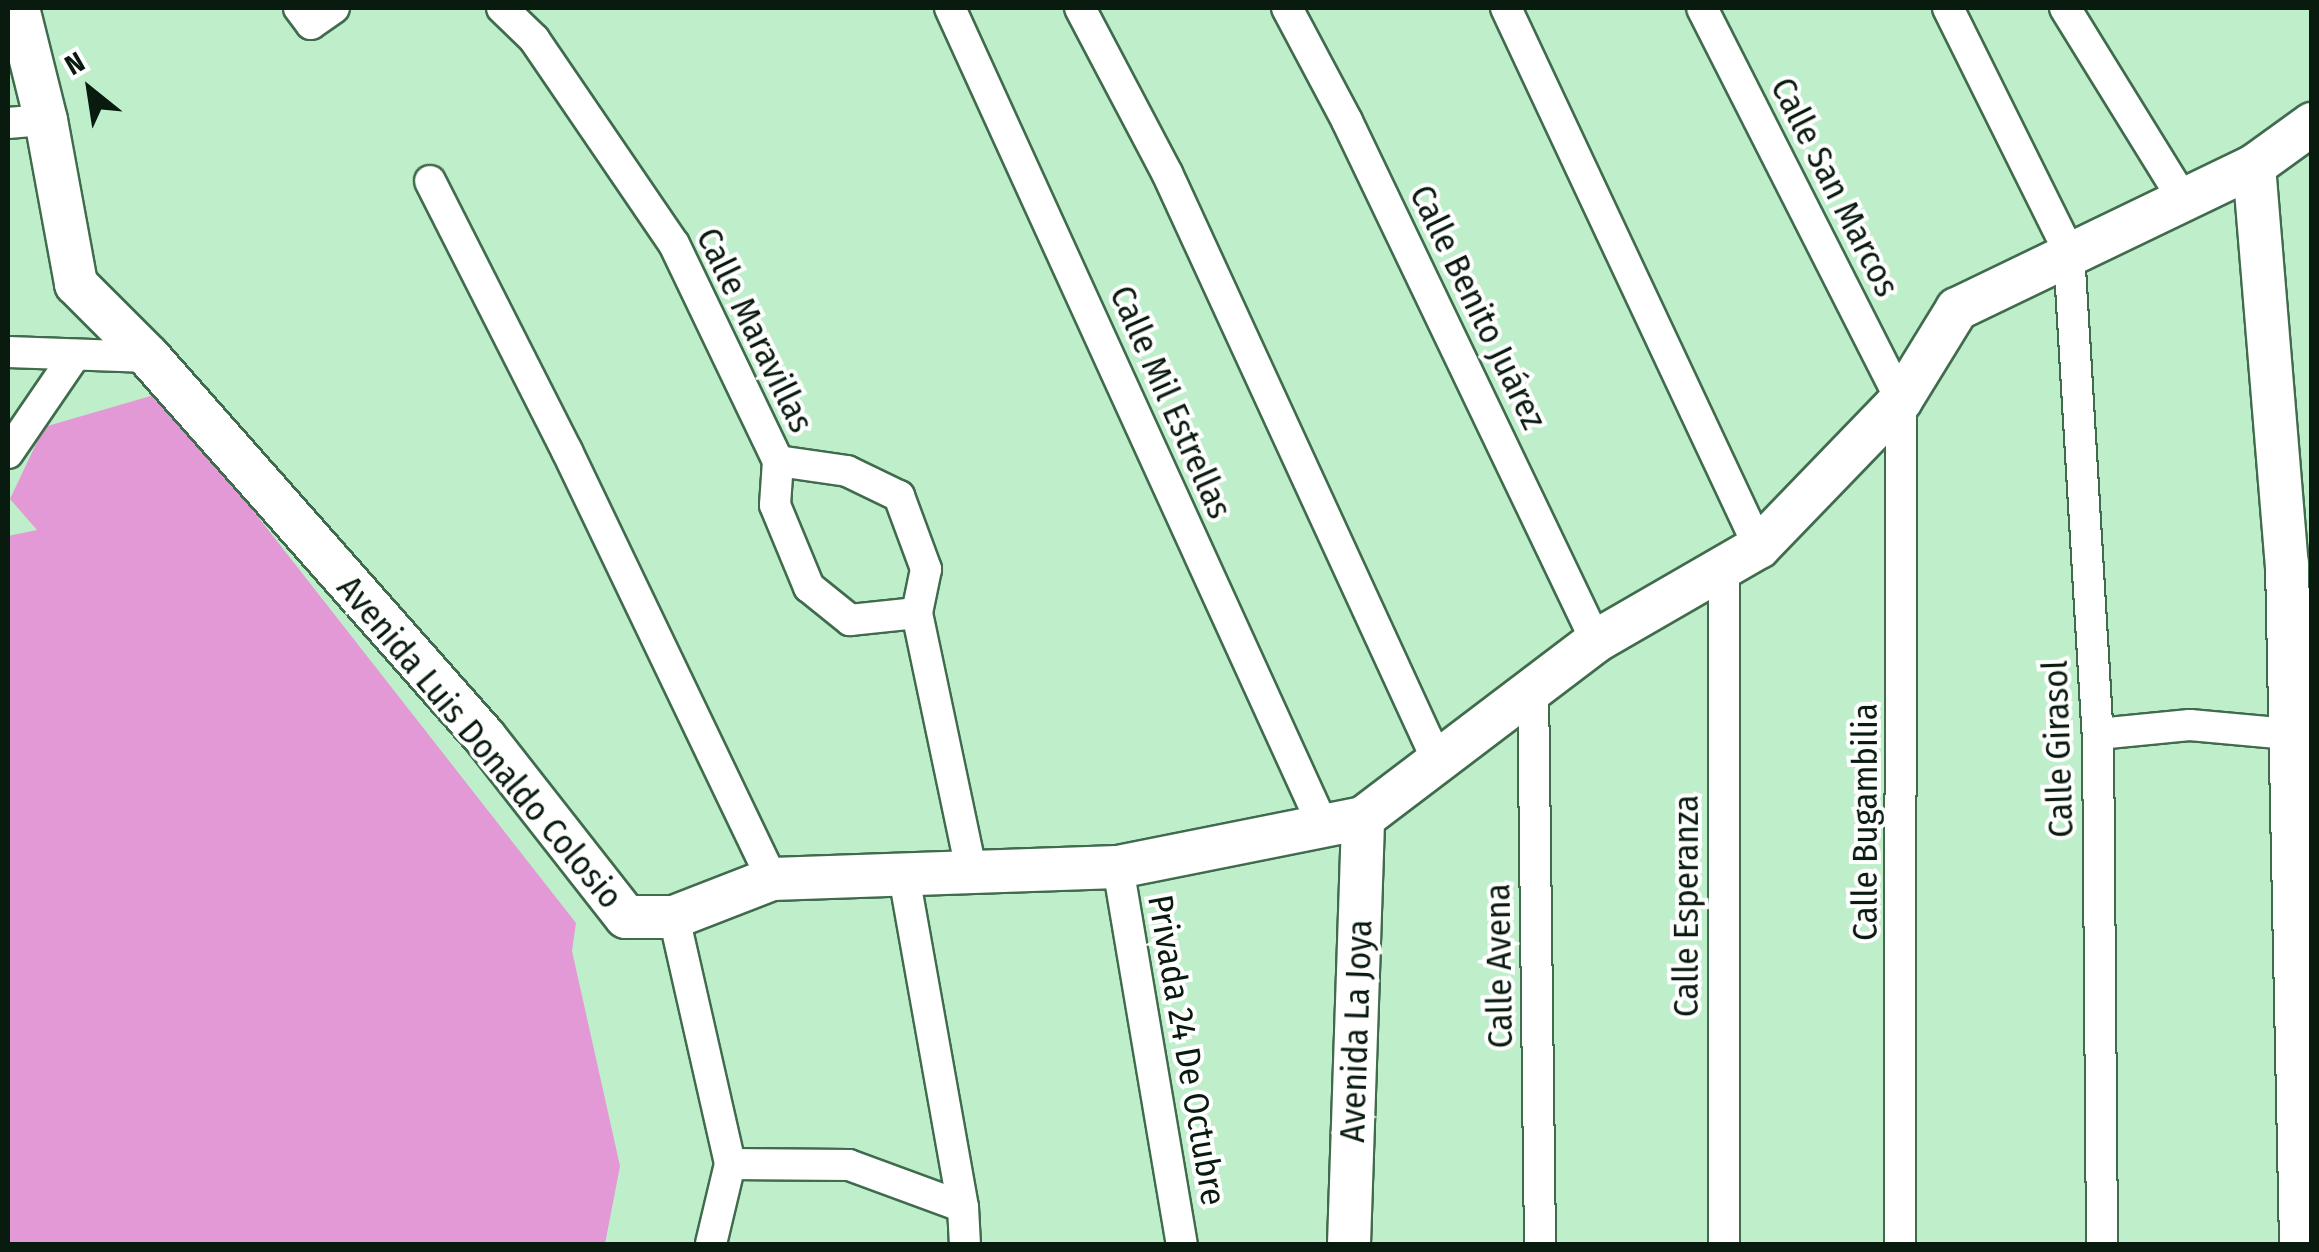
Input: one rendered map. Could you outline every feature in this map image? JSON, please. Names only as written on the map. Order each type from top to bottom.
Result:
[{"type":"main road","points":[[18,8],[27,121]]},
{"type":"main road","name":"Avenida Luis Donaldo Colosio","points":[[27,121],[76,284],[149,357],[484,736],[626,917],[674,917],[772,879],[1118,868],[1343,823],[1438,762],[1596,641],[1741,557],[1902,400],[1957,308],[2254,166],[2312,124]]},
{"type":"main road","points":[[2254,166],[2299,563],[2289,734],[2300,1244]]},
{"type":"main road","name":"Avenida La Joya","points":[[1343,823],[1350,1244]]},
{"type":"street","points":[[298,8],[311,24],[334,8]]},
{"type":"street","name":"Calle Maravillas","points":[[502,8],[534,40],[674,244],[778,460],[775,505],[809,587],[850,620],[917,614]]},
{"type":"street","name":"Calle Mil Estrellas","points":[[950,8],[1343,823]]},
{"type":"street","points":[[1080,8],[1167,172],[1438,762]]},
{"type":"street","name":"Calle Benito Juárez","points":[[1288,8],[1347,121],[1596,641]]},
{"type":"street","points":[[1506,8],[1741,557]]},
{"type":"street","name":"Calle San Marcos","points":[[1702,8],[1902,400]]},
{"type":"street","points":[[1948,8],[2070,252]]},
{"type":"street","points":[[2065,8],[2184,201]]},
{"type":"street","points":[[430,182],[567,451],[772,879]]},
{"type":"street","name":"Calle Girasol","points":[[2070,252],[2098,734],[2102,1244]]},
{"type":"street","points":[[8,352],[149,357]]},
{"type":"street","points":[[8,453],[74,355]]},
{"type":"street","name":"Calle Bugambilia","points":[[1900,1244],[1902,400]]},
{"type":"street","points":[[778,460],[847,470],[899,496],[926,569],[917,614],[972,873]]},
{"type":"street","name":"Calle Esperanza","points":[[1724,1244],[1741,557]]},
{"type":"street","name":"Calle Avena","points":[[1533,686],[1540,1244]]},
{"type":"street","points":[[2098,734],[2190,725],[2289,734]]},
{"type":"street","name":"Privada 24 De Octubre","points":[[1118,868],[1182,1244]]},
{"type":"street","points":[[904,876],[964,1207],[965,1244]]},
{"type":"street","points":[[674,917],[730,1164],[711,1244]]},
{"type":"street","points":[[730,1164],[848,1165],[964,1207]]},
{"type":"shaded area","points":[[161,393],[576,923],[572,951],[620,1166],[605,1244],[8,1244],[8,536],[37,530],[10,499],[44,427]]}]
